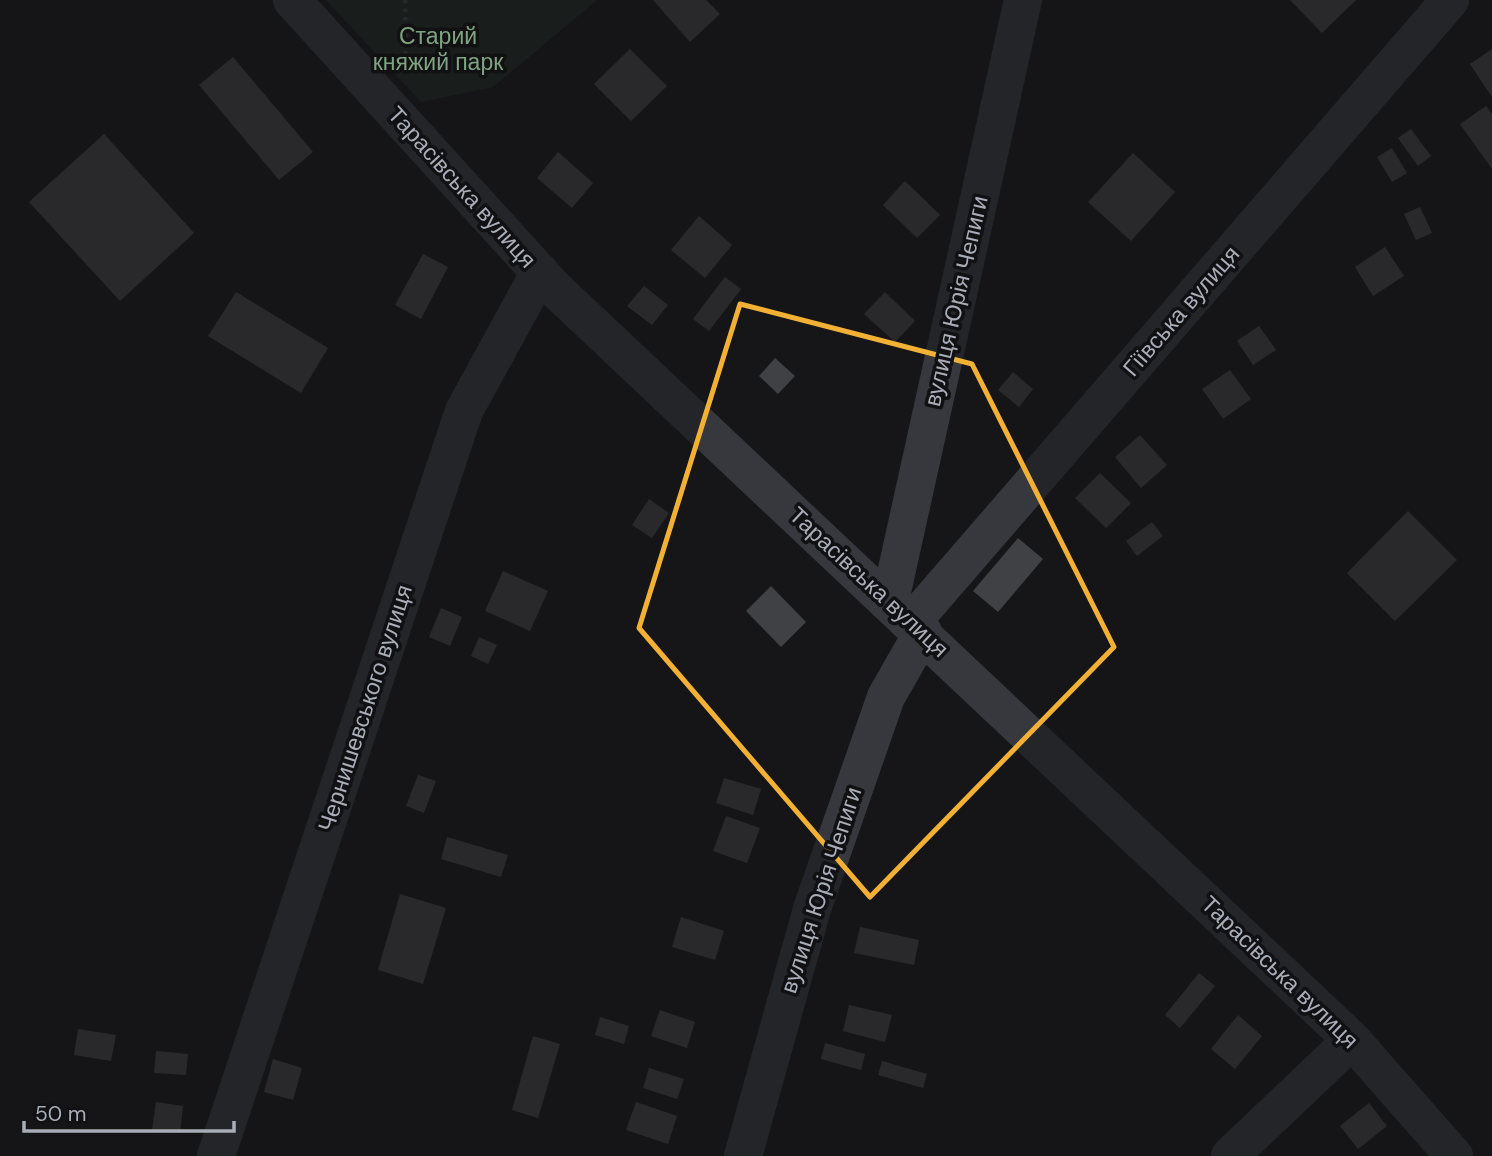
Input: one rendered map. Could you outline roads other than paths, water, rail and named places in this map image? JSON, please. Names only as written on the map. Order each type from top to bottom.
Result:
[{"type":"street","name":"Тарасівська вулиця","points":[[292,0],[540,272],[1352,1040],[1454,1156]]},
{"type":"street","name":"вулиця Юрія Чепиги","points":[[743,1156],[812,909],[886,697],[908,619],[1023,0]]},
{"type":"street","name":"Гіївська вулиця","points":[[908,619],[1450,0]]},
{"type":"street","name":"Чернишевського вулиця","points":[[216,1156],[464,411],[540,272]]},
{"type":"street","points":[[1230,1156],[1352,1040]]},
{"type":"park label","name":"Старий княжий парк","points":[[438,49]]}]
